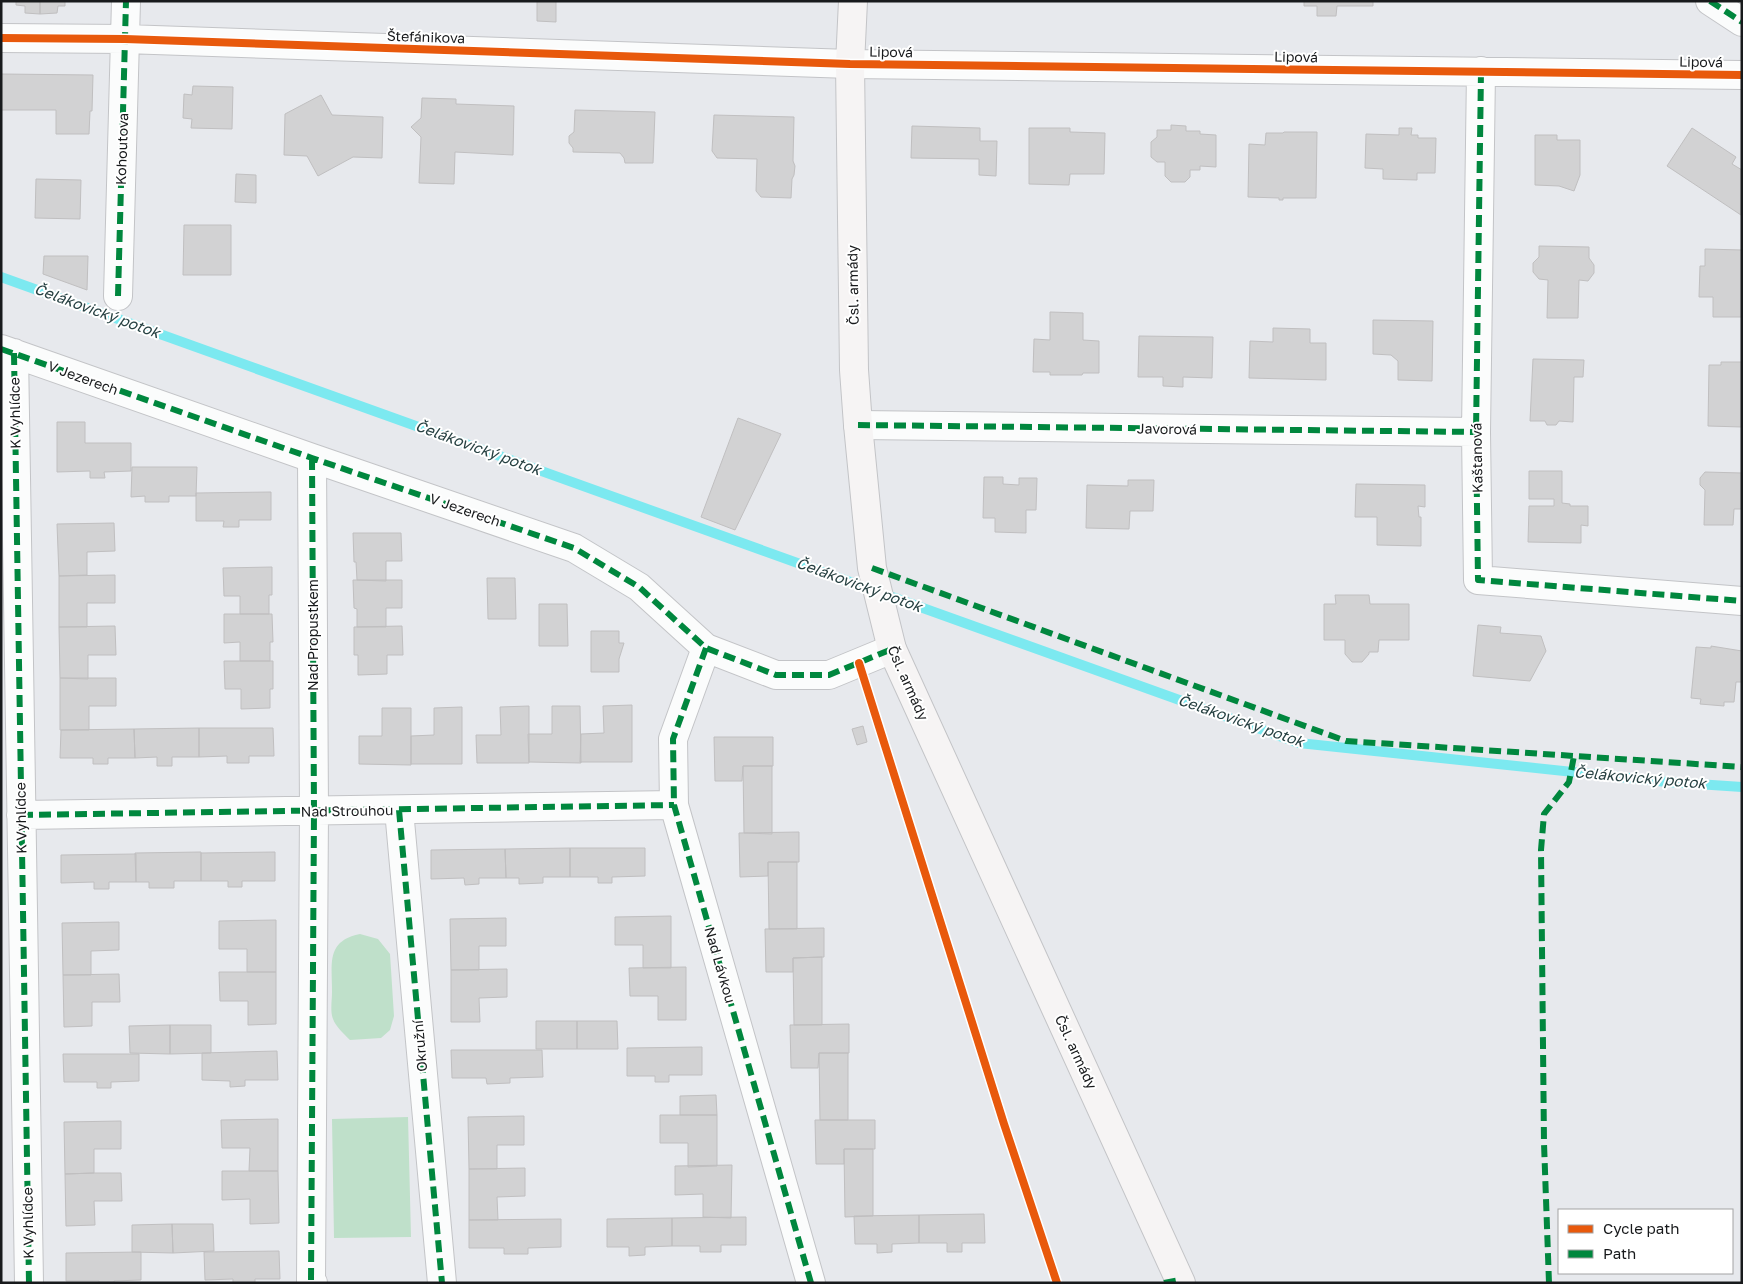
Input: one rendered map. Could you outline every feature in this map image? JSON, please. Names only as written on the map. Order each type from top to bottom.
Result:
[{"type":"street","name":"Kohoutova","points":[[118,296],[126,1]]},
{"type":"street","name":"Čsl. armády","points":[[853,1],[850,64],[854,370],[866,514],[874,574],[883,615],[892,649],[1175,1282]]},
{"type":"street","points":[[1710,1],[1742,22]]},
{"type":"street","name":"Štefánikova","points":[[1,38],[125,39],[850,64]]},
{"type":"street","name":"Lipová","points":[[850,64],[1742,74]]},
{"type":"street","name":"Kaštanová","points":[[1480,71],[1476,432],[1478,580],[1742,601]]},
{"type":"street","name":"V Jezerech","points":[[8,351],[574,548],[639,586],[706,648],[776,676],[829,675],[892,649]]},
{"type":"street","name":"K Vyhlídce","points":[[8,351],[21,815],[29,1283]]},
{"type":"street","name":"Javorová","points":[[858,425],[1476,432]]},
{"type":"street","name":"Nad Propustkem","points":[[312,458],[314,811]]},
{"type":"street","name":"Nad Lávkou","points":[[706,648],[673,739],[674,805],[811,1283]]},
{"type":"street","name":"Nad Strouhou","points":[[21,815],[674,805]]},
{"type":"street","name":"Okružní","points":[[399,810],[442,1283]]},
{"type":"street","points":[[312,1283],[314,811]]},
{"type":"green space","points":[[360,934],[378,939],[390,954],[394,1016],[390,1030],[381,1038],[350,1040],[338,1028],[332,1016],[332,963],[336,948],[341,942],[349,937]]},
{"type":"green space","points":[[408,1117],[411,1237],[334,1238],[332,1119]]},
{"type":"building","points":[[16,1],[40,1],[40,14],[25,13],[25,6],[16,5]]},
{"type":"building","points":[[40,1],[65,1],[65,6],[58,6],[57,13],[40,14]]},
{"type":"building","points":[[537,1],[556,1],[556,22],[537,21]]},
{"type":"building","points":[[1304,1],[1373,1],[1373,6],[1337,6],[1336,16],[1317,16],[1317,6],[1304,6]]},
{"type":"building","points":[[1,74],[93,75],[89,134],[56,134],[56,110],[1,110]]},
{"type":"building","points":[[193,86],[233,87],[232,129],[191,128],[192,119],[183,118],[184,94],[192,95]]},
{"type":"building","points":[[321,95],[332,115],[383,117],[382,158],[353,157],[318,176],[307,156],[284,155],[285,114]]},
{"type":"building","points":[[422,98],[456,99],[456,104],[514,106],[513,155],[455,152],[454,184],[419,183],[421,137],[411,127],[421,118]]},
{"type":"building","points":[[575,110],[655,112],[653,163],[625,163],[620,153],[573,152],[573,148],[569,143],[569,136],[574,132]]},
{"type":"building","points":[[714,115],[794,117],[793,161],[795,166],[791,198],[761,197],[756,191],[757,159],[717,158],[712,151]]},
{"type":"building","points":[[1171,125],[1186,126],[1186,131],[1200,131],[1200,134],[1216,135],[1216,167],[1200,166],[1200,170],[1190,170],[1190,177],[1185,182],[1171,182],[1165,176],[1165,162],[1157,162],[1151,157],[1151,142],[1157,137],[1157,130],[1171,130]]},
{"type":"building","points":[[912,126],[980,128],[980,141],[997,141],[996,176],[979,175],[979,159],[911,158]]},
{"type":"building","points":[[1029,128],[1070,128],[1070,132],[1105,133],[1104,174],[1070,174],[1069,185],[1029,184]]},
{"type":"building","points":[[1399,128],[1412,128],[1411,135],[1418,135],[1418,138],[1436,138],[1435,173],[1417,173],[1417,180],[1383,179],[1383,169],[1365,168],[1366,134],[1399,135]]},
{"type":"building","points":[[1692,128],[1736,157],[1732,164],[1742,170],[1741,215],[1667,166]]},
{"type":"building","points":[[1317,132],[1316,198],[1283,198],[1283,200],[1279,200],[1279,198],[1248,197],[1249,144],[1265,145],[1266,133]]},
{"type":"building","points":[[1535,135],[1557,135],[1557,140],[1580,140],[1580,175],[1574,191],[1559,186],[1535,185]]},
{"type":"building","points":[[236,174],[256,175],[256,203],[235,202]]},
{"type":"building","points":[[36,179],[81,180],[80,219],[35,218]]},
{"type":"building","points":[[184,225],[231,225],[231,275],[183,275]]},
{"type":"building","points":[[1539,246],[1589,247],[1589,258],[1594,265],[1594,273],[1588,281],[1579,280],[1578,318],[1547,318],[1548,280],[1539,279],[1533,272],[1533,263],[1539,257]]},
{"type":"building","points":[[1705,249],[1742,250],[1742,317],[1713,317],[1713,297],[1699,297],[1700,266],[1705,266]]},
{"type":"building","points":[[44,256],[88,256],[87,290],[43,274]]},
{"type":"building","points":[[1050,312],[1083,313],[1083,340],[1099,341],[1099,373],[1050,375],[1050,372],[1033,372],[1034,339],[1050,340]]},
{"type":"building","points":[[1373,320],[1433,321],[1432,381],[1398,380],[1398,361],[1391,355],[1373,354]]},
{"type":"building","points":[[1273,328],[1310,329],[1310,343],[1326,343],[1326,380],[1249,378],[1250,341],[1273,342]]},
{"type":"building","points":[[1139,336],[1213,337],[1212,378],[1183,377],[1183,387],[1163,386],[1163,377],[1138,377]]},
{"type":"building","points":[[1533,359],[1584,360],[1583,377],[1574,377],[1573,422],[1559,421],[1556,425],[1547,425],[1545,421],[1530,421]]},
{"type":"building","points":[[1721,362],[1742,362],[1742,427],[1708,426],[1709,365],[1721,365]]},
{"type":"building","points":[[738,418],[781,434],[735,530],[701,517]]},
{"type":"building","points":[[57,422],[85,422],[85,443],[131,443],[131,471],[104,472],[105,478],[90,478],[90,471],[57,472]]},
{"type":"building","points":[[132,467],[197,467],[196,496],[169,496],[169,502],[145,502],[145,496],[131,497]]},
{"type":"building","points":[[1529,471],[1562,471],[1562,503],[1570,504],[1570,506],[1588,506],[1588,526],[1581,525],[1581,543],[1528,542],[1529,506],[1554,506],[1554,499],[1529,499]]},
{"type":"building","points":[[1705,472],[1742,473],[1742,509],[1734,509],[1733,525],[1704,525],[1705,490],[1700,485],[1700,478]]},
{"type":"building","points":[[984,477],[1003,477],[1003,484],[1019,485],[1019,478],[1037,478],[1036,510],[1026,510],[1026,533],[995,532],[995,518],[983,518]]},
{"type":"building","points":[[1128,480],[1154,480],[1153,511],[1130,511],[1129,529],[1086,528],[1087,485],[1128,486]]},
{"type":"building","points":[[1356,484],[1425,485],[1425,507],[1418,506],[1419,517],[1421,517],[1421,546],[1377,545],[1377,517],[1355,517]]},
{"type":"building","points":[[271,492],[271,520],[239,520],[239,527],[223,527],[224,521],[196,521],[196,493]]},
{"type":"building","points":[[114,523],[115,551],[87,552],[87,575],[59,576],[57,524]]},
{"type":"building","points":[[353,533],[401,533],[402,561],[386,561],[386,581],[357,580]]},
{"type":"building","points":[[272,567],[272,595],[269,595],[269,614],[240,614],[240,596],[224,596],[223,568]]},
{"type":"building","points":[[115,575],[115,603],[87,603],[87,627],[59,627],[59,576]]},
{"type":"building","points":[[487,578],[515,578],[516,619],[488,619]]},
{"type":"building","points":[[353,580],[402,580],[402,608],[386,608],[386,627],[357,627],[357,609],[354,608]]},
{"type":"building","points":[[1335,595],[1369,595],[1370,604],[1409,604],[1409,640],[1379,640],[1378,652],[1369,652],[1362,662],[1352,662],[1345,654],[1345,640],[1324,640],[1324,604],[1336,604]]},
{"type":"building","points":[[539,604],[567,604],[568,646],[539,646]]},
{"type":"building","points":[[224,614],[272,614],[273,642],[270,642],[270,661],[240,661],[240,642],[224,643]]},
{"type":"building","points":[[1478,625],[1501,627],[1500,633],[1541,636],[1546,651],[1530,681],[1473,676]]},
{"type":"building","points":[[115,626],[116,655],[88,655],[88,679],[60,678],[59,627]]},
{"type":"building","points":[[402,626],[403,655],[387,655],[387,674],[358,675],[358,655],[354,655],[354,627]]},
{"type":"building","points":[[591,631],[619,631],[619,643],[624,643],[619,659],[619,672],[591,672]]},
{"type":"building","points":[[1711,646],[1742,651],[1742,682],[1736,682],[1734,702],[1724,702],[1724,706],[1700,704],[1701,699],[1691,698],[1696,647],[1711,648]]},
{"type":"building","points":[[224,661],[273,661],[273,689],[270,689],[270,708],[241,709],[241,689],[225,689]]},
{"type":"building","points":[[60,678],[116,678],[116,706],[89,706],[89,730],[60,730]]},
{"type":"building","points":[[632,705],[632,762],[580,762],[581,734],[604,733],[603,706]]},
{"type":"building","points":[[529,706],[529,763],[477,763],[476,735],[501,735],[500,707]]},
{"type":"building","points":[[552,706],[580,706],[581,763],[529,762],[528,734],[552,734]]},
{"type":"building","points":[[462,707],[462,764],[411,764],[411,736],[434,735],[434,708]]},
{"type":"building","points":[[382,708],[411,708],[411,765],[359,764],[359,736],[382,736]]},
{"type":"building","points":[[863,726],[867,742],[857,745],[852,729]]},
{"type":"building","points":[[199,728],[199,757],[172,757],[172,766],[157,766],[157,757],[135,758],[134,729]]},
{"type":"building","points":[[199,728],[273,728],[274,756],[249,756],[249,763],[227,763],[227,756],[199,757]]},
{"type":"building","points":[[134,729],[135,758],[108,758],[108,764],[93,764],[93,758],[60,758],[61,730]]},
{"type":"building","points":[[714,737],[773,737],[773,766],[743,766],[742,781],[715,781]]},
{"type":"building","points":[[743,766],[772,766],[772,834],[744,833]]},
{"type":"building","points":[[799,832],[799,862],[768,862],[768,876],[740,877],[739,833]]},
{"type":"building","points":[[570,848],[645,848],[645,876],[612,877],[612,883],[598,883],[598,877],[570,877]]},
{"type":"building","points":[[570,848],[570,877],[543,877],[543,883],[519,884],[519,878],[506,878],[505,849]]},
{"type":"building","points":[[505,849],[506,878],[479,878],[479,884],[465,885],[464,878],[431,879],[431,850]]},
{"type":"building","points":[[201,852],[201,881],[174,881],[174,888],[149,888],[149,882],[136,882],[135,853]]},
{"type":"building","points":[[275,852],[275,881],[242,881],[242,887],[228,887],[228,881],[201,881],[201,853]]},
{"type":"building","points":[[136,854],[136,882],[109,882],[109,889],[94,889],[94,882],[61,883],[61,855]]},
{"type":"building","points":[[768,862],[797,862],[797,929],[769,929]]},
{"type":"building","points":[[671,916],[671,968],[643,968],[643,945],[615,945],[615,917]]},
{"type":"building","points":[[506,918],[506,946],[479,946],[479,970],[451,970],[450,919]]},
{"type":"building","points":[[276,920],[276,972],[247,972],[247,949],[219,949],[219,921]]},
{"type":"building","points":[[119,922],[119,950],[91,951],[91,975],[63,975],[62,923]]},
{"type":"building","points":[[824,928],[824,957],[793,958],[793,972],[766,972],[765,929]]},
{"type":"building","points":[[822,957],[822,1025],[794,1025],[793,958]]},
{"type":"building","points":[[686,967],[686,1020],[658,1020],[658,996],[630,996],[629,968]]},
{"type":"building","points":[[507,969],[507,997],[479,998],[480,1022],[451,1022],[451,970]]},
{"type":"building","points":[[219,972],[276,972],[276,1024],[248,1025],[248,1001],[220,1001]]},
{"type":"building","points":[[119,974],[120,1002],[92,1002],[92,1026],[64,1027],[63,975]]},
{"type":"building","points":[[536,1021],[577,1021],[577,1049],[536,1049]]},
{"type":"building","points":[[577,1021],[617,1021],[618,1049],[577,1049]]},
{"type":"building","points":[[849,1024],[849,1053],[819,1053],[818,1068],[791,1068],[790,1025]]},
{"type":"building","points":[[170,1025],[211,1025],[211,1053],[170,1054]]},
{"type":"building","points":[[170,1025],[170,1054],[130,1053],[129,1026]]},
{"type":"building","points":[[702,1047],[702,1075],[669,1075],[669,1082],[655,1082],[655,1076],[627,1076],[627,1048]]},
{"type":"building","points":[[451,1050],[542,1050],[543,1077],[510,1078],[510,1083],[487,1084],[486,1078],[452,1078]]},
{"type":"building","points":[[277,1051],[278,1080],[245,1080],[245,1086],[230,1087],[230,1081],[202,1080],[202,1053]]},
{"type":"building","points":[[819,1053],[848,1053],[848,1120],[820,1120]]},
{"type":"building","points":[[63,1054],[139,1054],[139,1081],[111,1082],[111,1088],[97,1088],[97,1082],[64,1082]]},
{"type":"building","points":[[716,1095],[717,1115],[680,1115],[680,1096]]},
{"type":"building","points":[[660,1115],[717,1115],[717,1166],[688,1167],[688,1143],[660,1143]]},
{"type":"building","points":[[524,1116],[524,1145],[497,1145],[497,1169],[469,1169],[468,1117]]},
{"type":"building","points":[[278,1119],[278,1171],[249,1171],[250,1148],[222,1148],[221,1120]]},
{"type":"building","points":[[815,1120],[875,1120],[875,1149],[844,1149],[844,1164],[816,1164]]},
{"type":"building","points":[[121,1121],[121,1149],[94,1149],[94,1173],[65,1174],[64,1122]]},
{"type":"building","points":[[844,1149],[873,1149],[873,1216],[845,1217]]},
{"type":"building","points":[[732,1165],[731,1218],[703,1217],[703,1194],[675,1195],[675,1166]]},
{"type":"building","points":[[525,1168],[525,1196],[497,1197],[498,1220],[469,1220],[469,1169]]},
{"type":"building","points":[[222,1171],[278,1171],[279,1223],[250,1224],[250,1199],[222,1200]]},
{"type":"building","points":[[121,1173],[122,1201],[94,1201],[95,1225],[66,1226],[65,1174]]},
{"type":"building","points":[[984,1214],[985,1243],[962,1243],[962,1252],[947,1252],[947,1243],[919,1243],[919,1215]]},
{"type":"building","points":[[919,1215],[919,1243],[892,1244],[892,1252],[877,1253],[877,1244],[855,1244],[854,1216]]},
{"type":"building","points":[[746,1217],[746,1245],[721,1245],[721,1252],[700,1252],[700,1246],[672,1246],[672,1218]]},
{"type":"building","points":[[672,1218],[672,1246],[645,1247],[645,1255],[629,1256],[629,1247],[607,1247],[607,1219]]},
{"type":"building","points":[[561,1219],[561,1247],[528,1248],[528,1254],[504,1254],[504,1248],[469,1248],[469,1220]]},
{"type":"building","points":[[172,1224],[213,1224],[214,1251],[173,1253]]},
{"type":"building","points":[[172,1224],[173,1253],[132,1252],[132,1225]]},
{"type":"building","points":[[279,1251],[280,1279],[255,1279],[255,1283],[233,1283],[233,1279],[205,1280],[204,1252]]},
{"type":"building","points":[[141,1252],[141,1280],[114,1281],[114,1283],[66,1281],[66,1253]]},
{"type":"waterway","name":"Čelákovický potok","points":[[1,277],[1299,743],[1667,782],[1742,787]]},
{"type":"marked path","points":[[118,296],[126,1]]},
{"type":"marked path","points":[[1710,1],[1742,22]]},
{"type":"marked path","points":[[1481,71],[1476,432],[1478,580],[1742,601]]},
{"type":"marked path","points":[[1,349],[574,548],[639,587],[706,648],[776,675],[829,675],[892,649]]},
{"type":"marked path","points":[[14,353],[29,1283]]},
{"type":"marked path","points":[[858,425],[1476,432]]},
{"type":"marked path","points":[[312,458],[314,811],[311,1281],[313,1283]]},
{"type":"marked path","points":[[872,568],[1346,741],[1742,767]]},
{"type":"marked path","points":[[706,648],[673,739],[674,805],[811,1283]]},
{"type":"marked path","points":[[1549,1283],[1544,1143],[1541,850],[1544,814],[1569,782],[1574,756]]},
{"type":"marked path","points":[[21,815],[674,805]]},
{"type":"marked path","points":[[399,810],[442,1283]]},
{"type":"marked path","points":[[1164,1283],[1180,1280]]},
{"type":"cycle path","points":[[1,38],[125,39],[850,64],[1742,75]]},
{"type":"cycle path","points":[[859,663],[1004,1124],[1057,1283]]}]
